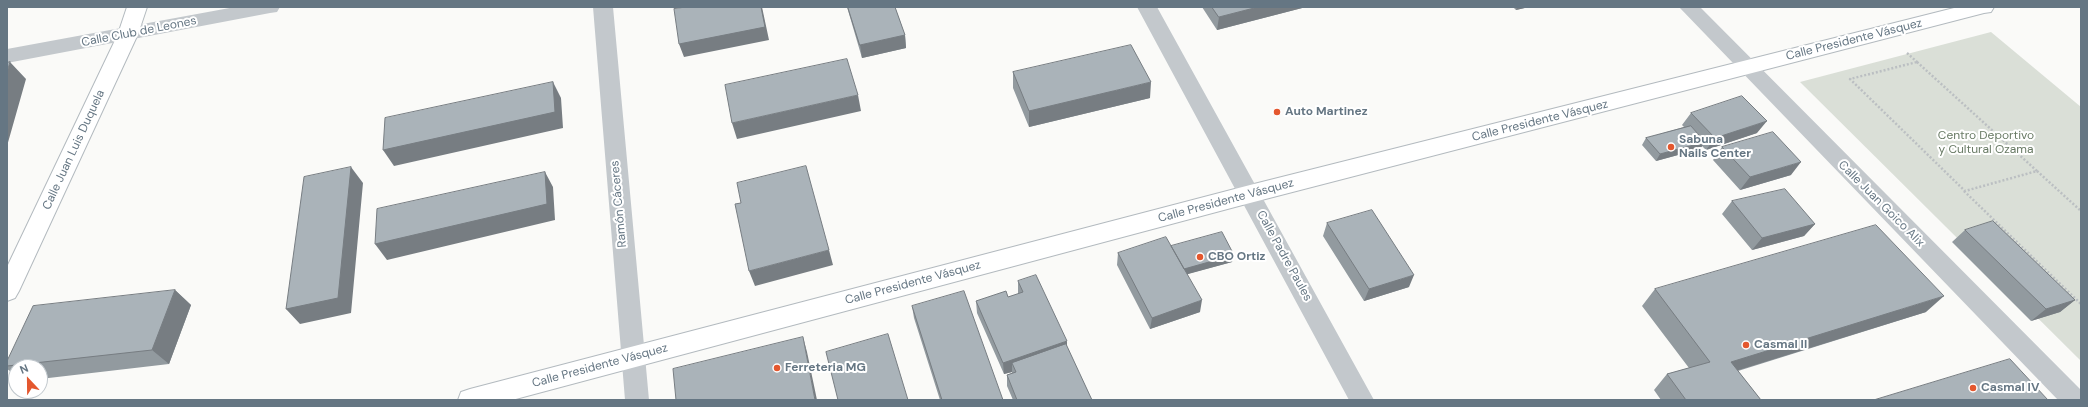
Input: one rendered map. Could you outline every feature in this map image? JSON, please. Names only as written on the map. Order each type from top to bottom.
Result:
[{"type":"street","name":"Calle Juan Luis Duquela","points":[[7,291],[128,34],[137,7]]},
{"type":"street","name":"Calle Club de Leones","points":[[7,56],[270,7]]},
{"type":"street","name":"Ramón Cáceres","points":[[602,7],[632,358],[637,400]]},
{"type":"street","name":"Calle Padre Paules","points":[[1147,7],[1362,400]]},
{"type":"street","name":"Calle Juan Goico Alix","points":[[1689,7],[2074,400]]},
{"type":"street","name":"Calle Presidente Vásquez","points":[[470,400],[1250,194],[1984,7]]},
{"type":"path","points":[[2081,211],[1917,62],[1850,79],[2081,304]]},
{"type":"path","points":[[1963,190],[1965,191],[2037,171]]},
{"type":"green space","name":"Centro Deportivo y Cultural Ozama","points":[[1991,32],[2081,107],[2081,361],[1800,82]]},
{"type":"building","points":[[686,7],[761,7],[765,27],[679,44],[674,9]]},
{"type":"building","points":[[848,7],[895,7],[905,35],[860,45]]},
{"type":"building","points":[[1212,7],[1258,7],[1219,17]]},
{"type":"building","points":[[1131,45],[1151,82],[1029,111],[1013,72]]},
{"type":"building","points":[[847,59],[858,95],[732,123],[725,85]]},
{"type":"building","points":[[10,62],[7,72],[7,63]]},
{"type":"building","points":[[553,82],[555,112],[383,150],[385,118]]},
{"type":"building","points":[[1742,96],[1767,121],[1715,138],[1691,113]]},
{"type":"building","points":[[1691,126],[1705,142],[1660,154],[1646,138]]},
{"type":"building","points":[[1773,132],[1801,162],[1750,177],[1722,147]]},
{"type":"building","points":[[806,166],[829,250],[749,271],[735,204],[741,203],[737,183]]},
{"type":"building","points":[[351,167],[338,298],[286,309],[304,177]]},
{"type":"building","points":[[545,172],[547,204],[375,244],[377,209]]},
{"type":"building","points":[[1785,189],[1815,224],[1762,238],[1732,201]]},
{"type":"building","points":[[1372,210],[1414,275],[1369,289],[1327,223]]},
{"type":"building","points":[[1993,221],[2075,300],[2046,309],[1965,230]]},
{"type":"building","name":"Casmal II","points":[[1876,225],[1944,296],[1731,362],[1761,400],[1686,400],[1667,374],[1710,362],[1655,289]]},
{"type":"building","name":"CBO Ortiz","points":[[1222,232],[1234,255],[1184,269],[1171,246]]},
{"type":"building","points":[[1166,237],[1202,300],[1152,318],[1118,253]]},
{"type":"building","points":[[1036,275],[1067,341],[1003,363],[976,301],[1006,291],[1008,297],[1023,292],[1018,281]]},
{"type":"building","points":[[175,290],[152,350],[48,361],[48,359],[8,359],[7,366],[7,361],[33,306]]},
{"type":"building","points":[[964,291],[1003,400],[942,400],[912,306]]},
{"type":"building","points":[[888,334],[908,400],[838,400],[826,352]]},
{"type":"building","name":"Ferreteria MG","points":[[803,337],[815,400],[676,400],[673,369]]},
{"type":"building","points":[[1066,344],[1092,400],[1017,400],[1007,375],[1016,372],[1012,363]]},
{"type":"building","points":[[2010,359],[2048,400],[1874,400]]},
{"type":"place","name":"Auto Martinez","points":[[1277,112]]},
{"type":"place","name":"Sabuna Nails Center","points":[[1671,147]]},
{"type":"place","name":"CBO Ortiz","points":[[1200,257]]},
{"type":"place","name":"Casmal II","points":[[1746,345]]},
{"type":"place","name":"Ferreteria MG","points":[[777,368]]},
{"type":"place","name":"Casmal IV","points":[[1973,388]]}]
